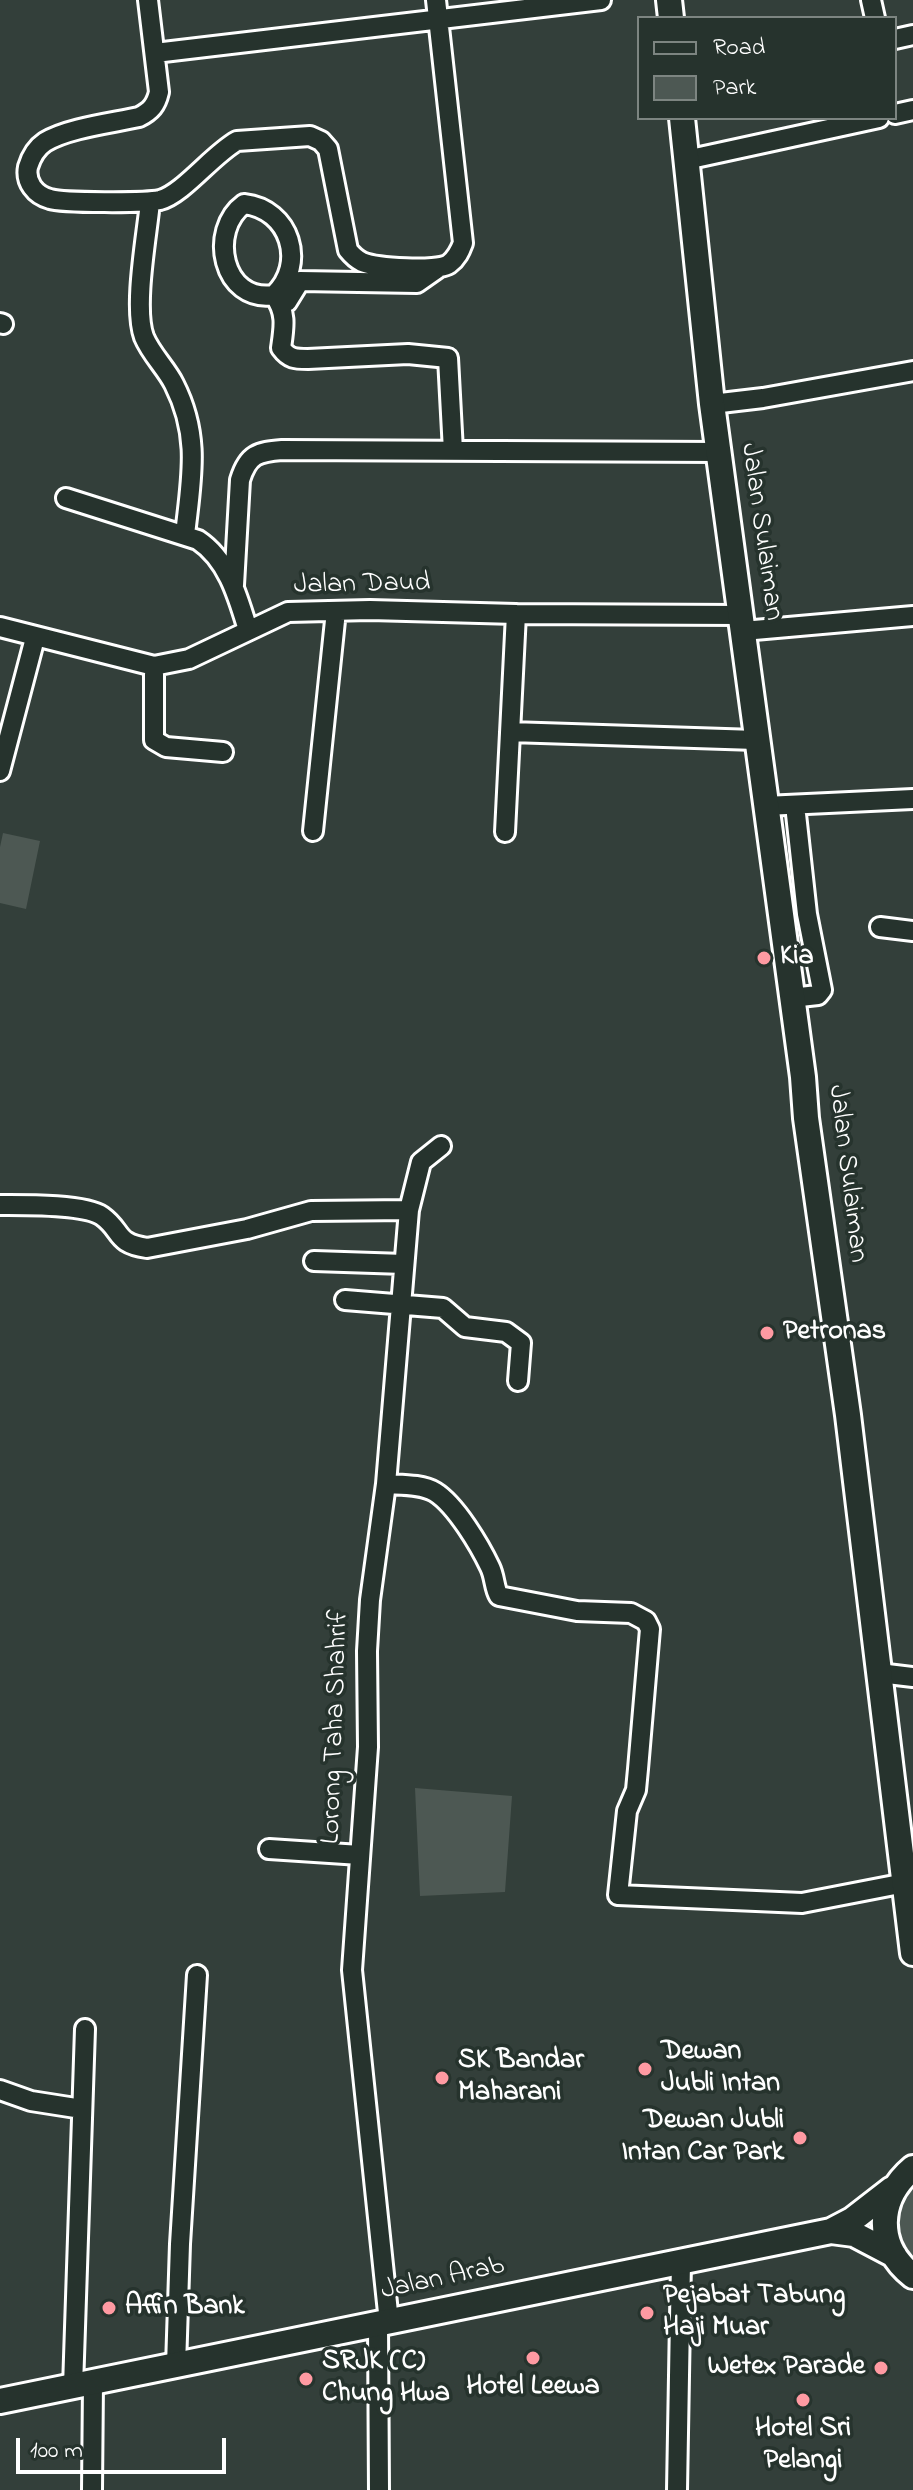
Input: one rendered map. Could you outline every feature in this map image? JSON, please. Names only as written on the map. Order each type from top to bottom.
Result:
[{"type":"main road","name":"Jalan Sulaiman","points":[[682,120],[712,404],[843,1379],[913,1953]]},
{"type":"main road","points":[[831,2231],[852,2220],[906,2174]]},
{"type":"main road","points":[[906,2174],[887,2205],[885,2222],[894,2255],[913,2276]]},
{"type":"main road","name":"Jalan Arab","points":[[0,2401],[831,2231],[854,2234],[894,2255]]},
{"type":"street","points":[[148,0],[159,92],[157,102],[149,112],[139,117],[58,136],[42,144],[29,163],[27,174],[30,185],[50,199],[150,202],[166,198],[237,141],[310,136],[328,149],[348,250],[355,258],[365,264],[437,269]]},
{"type":"street","points":[[279,301],[300,281],[417,283],[458,256],[463,243],[436,0]]},
{"type":"street","points":[[155,53],[438,19],[532,4],[601,0]]},
{"type":"street","points":[[686,160],[870,120]]},
{"type":"street","points":[[150,202],[140,301],[144,336],[174,383],[188,419],[193,443],[185,535]]},
{"type":"street","points":[[279,301],[243,291],[226,265],[225,236],[229,220],[244,204],[273,213],[284,226],[291,247],[287,283],[279,301],[281,348],[291,359],[408,354],[448,358],[453,451]]},
{"type":"street","points":[[712,404],[913,371]]},
{"type":"street","points":[[234,585],[240,480],[245,465],[260,452],[719,452]]},
{"type":"street","points":[[66,498],[185,535],[211,549],[234,585],[248,630]]},
{"type":"street","name":"Jalan Daud","points":[[0,627],[154,666],[189,659],[288,612],[383,610],[742,623],[913,616]]},
{"type":"street","points":[[313,831],[336,611]]},
{"type":"street","points":[[505,832],[516,614]]},
{"type":"street","points":[[0,771],[35,638]]},
{"type":"street","points":[[154,666],[154,740],[166,747],[223,752]]},
{"type":"street","points":[[510,732],[756,740]]},
{"type":"street","points":[[765,806],[913,799]]},
{"type":"street","points":[[791,998],[818,995],[822,990],[807,914],[795,805]]},
{"type":"street","points":[[779,914],[807,914]]},
{"type":"street","points":[[880,927],[913,931]]},
{"type":"street","name":"Lorong Taha Shahrif","points":[[379,2490],[384,2323],[352,1970],[368,1747],[370,1600],[386,1484],[409,1210],[421,1162],[441,1146]]},
{"type":"street","points":[[0,1205],[31,1204],[101,1215],[120,1239],[133,1246],[147,1248],[247,1229],[311,1211],[409,1210]]},
{"type":"street","points":[[314,1261],[404,1264]]},
{"type":"street","points":[[345,1300],[443,1308],[465,1327],[512,1335],[521,1343],[518,1381]]},
{"type":"street","points":[[386,1484],[427,1489],[442,1498],[482,1553],[495,1577],[499,1596],[577,1611],[631,1613],[646,1621],[650,1629],[645,1705],[636,1790],[627,1811],[618,1895],[802,1903],[905,1883]]},
{"type":"street","points":[[879,1673],[913,1677]]},
{"type":"street","points":[[269,1849],[360,1855]]},
{"type":"street","points":[[176,2366],[197,1975]]},
{"type":"street","points":[[85,2029],[82,2109],[83,2385],[92,2490]]},
{"type":"street","points":[[0,2090],[31,2101],[82,2109]]},
{"type":"street","points":[[677,2490],[681,2262]]},
{"type":"green space","points":[[3,833],[40,841],[26,909],[0,903]]},
{"type":"green space","points":[[415,1788],[512,1796],[505,1892],[420,1896]]},
{"type":"green space","points":[[913,2186],[913,2275],[902,2264],[895,2211],[903,2195]]},
{"type":"place","name":"Kia","points":[[764,958]]},
{"type":"place","name":"Petronas","points":[[767,1333]]},
{"type":"place","name":"Dewan Jubli Intan","points":[[645,2069]]},
{"type":"place","name":"SK Bandar Maharani","points":[[442,2078]]},
{"type":"place","name":"Dewan Jubli Intan Car Park","points":[[800,2138]]},
{"type":"place","name":"Affin Bank","points":[[109,2308]]},
{"type":"place","name":"Pejabat Tabung Haji Muar","points":[[647,2313]]},
{"type":"place","name":"Hotel Leewa","points":[[533,2358]]},
{"type":"place","name":"Wetex Parade","points":[[881,2368]]},
{"type":"place","name":"SRJK (C) Chung Hwa","points":[[306,2379]]},
{"type":"place","name":"Hotel Sri Pelangi","points":[[803,2400]]}]
